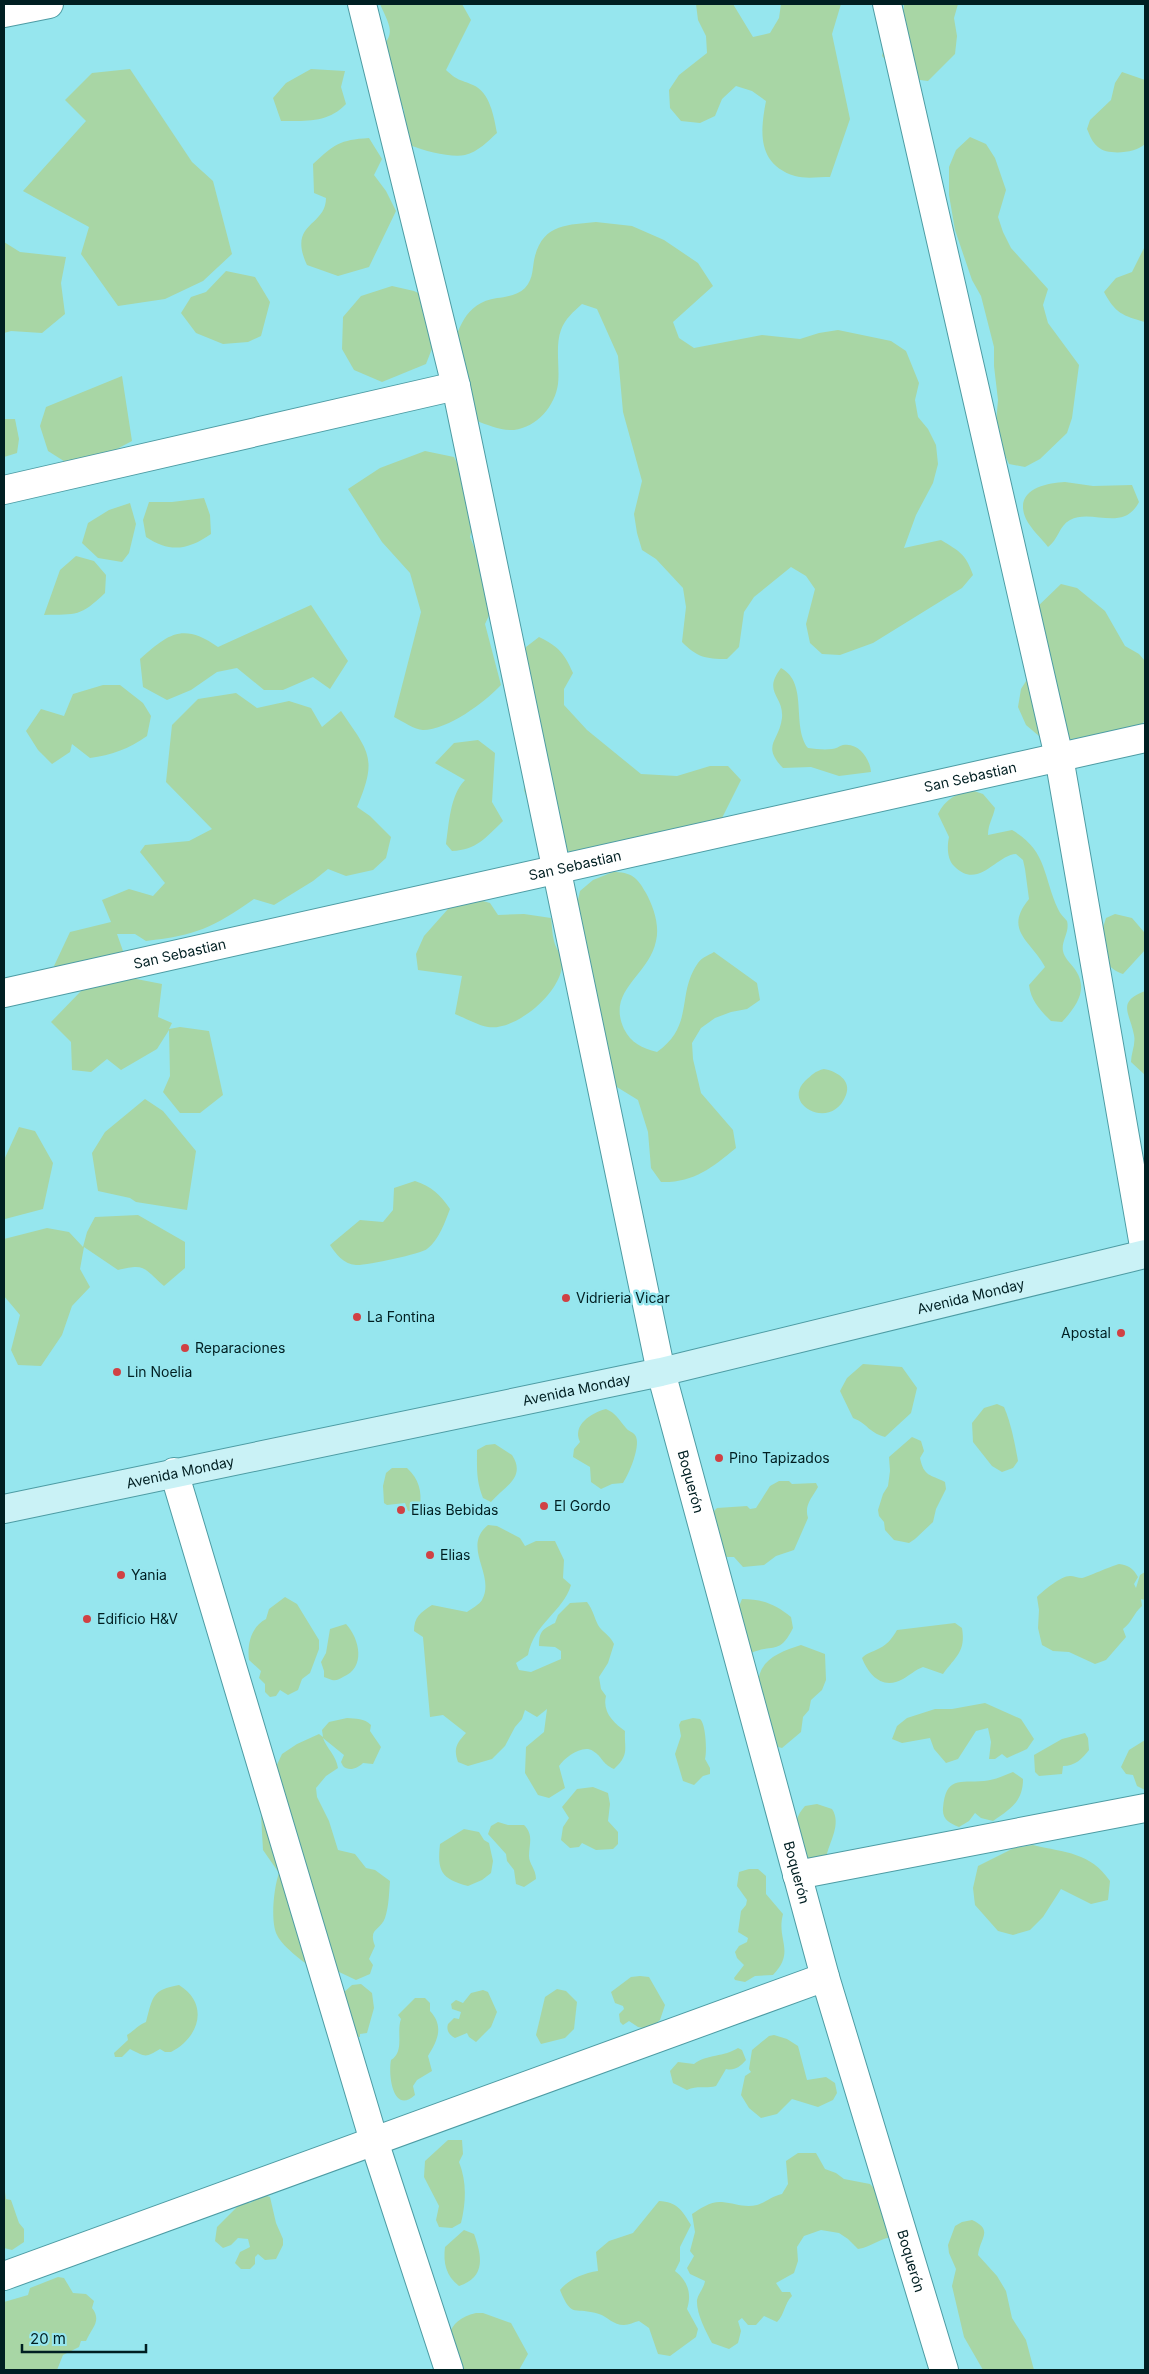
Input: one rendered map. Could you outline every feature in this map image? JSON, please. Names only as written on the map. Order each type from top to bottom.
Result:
[{"type":"main road","name":"Avenida Monday","points":[[4,1509],[174,1472],[661,1372],[1145,1253]]},
{"type":"street","points":[[4,13],[50,4]]},
{"type":"street","name":"Boquerón","points":[[362,4],[456,386],[661,1372],[825,1977],[944,2370]]},
{"type":"street","points":[[887,4],[1059,757],[1145,1253]]},
{"type":"street","points":[[4,490],[456,386]]},
{"type":"street","name":"San Sebastian","points":[[4,993],[1145,738]]},
{"type":"street","points":[[174,1472],[374,2141],[449,2370]]},
{"type":"street","points":[[797,1875],[1145,1808]]},
{"type":"street","points":[[4,2276],[825,1977]]},
{"type":"green space","points":[[380,4],[462,4],[471,20],[446,70],[456,78],[479,88],[490,106],[497,133],[478,149],[470,154],[453,156],[412,146],[405,129],[404,110],[397,94],[372,54],[386,42],[390,32]]},
{"type":"green space","points":[[696,4],[733,4],[753,37],[770,33],[779,18],[781,4],[841,4],[832,34],[850,119],[830,177],[799,177],[783,171],[774,164],[764,146],[763,124],[766,101],[752,91],[736,86],[722,99],[715,116],[700,123],[681,121],[670,108],[669,90],[679,75],[707,53],[706,36],[698,20]]},
{"type":"green space","points":[[904,4],[958,4],[954,18],[957,36],[955,54],[928,81],[914,79],[902,74],[882,56],[886,39],[904,9]]},
{"type":"green space","points":[[130,69],[192,162],[213,181],[232,254],[203,281],[165,299],[118,306],[81,254],[89,227],[23,191],[86,121],[65,100],[92,73]]},
{"type":"green space","points":[[311,69],[345,71],[341,87],[346,104],[332,115],[324,118],[308,121],[281,121],[273,98],[286,83]]},
{"type":"green space","points":[[1122,72],[1145,80],[1145,144],[1135,150],[1108,152],[1096,145],[1087,129],[1090,120],[1111,100],[1115,83]]},
{"type":"green space","points":[[970,137],[986,144],[995,158],[1006,190],[998,217],[1003,232],[1011,248],[1048,289],[1043,305],[1048,323],[1079,365],[1072,418],[1067,433],[1040,459],[1025,467],[1009,464],[995,434],[998,400],[994,347],[981,296],[972,280],[955,230],[949,195],[949,167],[956,150]]},
{"type":"green space","points":[[369,138],[382,159],[374,175],[386,191],[396,211],[369,267],[338,276],[307,265],[302,251],[304,233],[320,215],[326,198],[314,193],[313,164],[338,144]]},
{"type":"green space","points":[[596,222],[632,226],[664,240],[698,263],[713,286],[673,322],[679,338],[694,348],[762,335],[800,339],[838,330],[891,341],[906,351],[919,383],[915,400],[918,417],[928,429],[936,445],[938,464],[933,483],[916,515],[904,548],[941,540],[953,547],[968,562],[973,575],[962,588],[873,643],[840,655],[822,654],[810,643],[806,624],[815,589],[806,576],[791,567],[754,597],[744,612],[739,647],[727,659],[702,656],[692,651],[682,642],[686,607],[683,588],[656,559],[642,550],[637,533],[634,514],[642,481],[623,412],[618,356],[597,309],[582,304],[565,322],[559,336],[558,384],[553,400],[544,414],[530,425],[522,428],[504,430],[477,421],[450,357],[464,319],[470,312],[486,301],[512,295],[525,288],[531,276],[539,245],[545,237],[551,232],[567,225]]},
{"type":"green space","points":[[4,242],[20,252],[66,257],[61,283],[65,314],[42,333],[11,331],[4,333]]},
{"type":"green space","points":[[1145,246],[1145,322],[1120,313],[1112,305],[1104,292],[1116,278],[1132,272]]},
{"type":"green space","points":[[226,271],[255,277],[270,302],[261,336],[248,342],[223,344],[196,333],[181,313],[191,297],[206,292]]},
{"type":"green space","points":[[392,286],[414,291],[435,301],[442,323],[426,364],[382,382],[354,370],[342,349],[343,317],[361,296]]},
{"type":"green space","points":[[122,376],[132,441],[98,459],[67,463],[48,451],[40,426],[46,407]]},
{"type":"green space","points":[[4,419],[15,419],[19,439],[17,453],[4,457]]},
{"type":"green space","points":[[425,451],[454,457],[477,503],[470,537],[496,601],[485,624],[501,685],[465,714],[433,729],[420,730],[394,717],[421,612],[410,573],[382,542],[348,489],[380,468]]},
{"type":"green space","points":[[1065,482],[1093,486],[1132,485],[1139,502],[1125,516],[1107,518],[1088,516],[1070,520],[1063,526],[1048,547],[1026,519],[1023,509],[1024,501],[1027,495],[1040,486]]},
{"type":"green space","points":[[204,498],[210,515],[211,534],[195,543],[179,547],[163,546],[146,537],[143,520],[149,502],[172,502]]},
{"type":"green space","points":[[130,503],[136,524],[129,553],[122,562],[98,558],[82,543],[88,523],[109,510]]},
{"type":"green space","points":[[76,556],[94,561],[106,575],[105,593],[90,606],[78,613],[44,615],[60,570]]},
{"type":"green space","points":[[1061,584],[1077,588],[1105,611],[1125,646],[1139,654],[1145,661],[1145,720],[1141,726],[1056,742],[1039,736],[1026,725],[1018,707],[1021,689],[1040,659],[1035,609]]},
{"type":"green space","points":[[311,605],[348,661],[330,689],[313,677],[283,690],[264,690],[237,668],[217,672],[191,690],[167,700],[143,687],[140,659],[159,643],[176,634],[195,635],[206,639],[218,647]]},
{"type":"green space","points":[[539,637],[560,651],[573,673],[564,689],[564,705],[587,730],[641,774],[677,776],[710,766],[728,766],[741,780],[720,822],[604,860],[556,848],[535,822],[524,790],[526,647]]},
{"type":"green space","points":[[781,668],[790,675],[795,684],[803,739],[808,748],[835,749],[843,745],[854,746],[866,757],[871,772],[839,776],[811,767],[783,768],[773,754],[772,748],[782,718],[782,710],[773,689],[773,683]]},
{"type":"green space","points":[[103,685],[120,685],[143,703],[151,716],[147,736],[120,751],[90,758],[72,744],[70,752],[52,764],[38,750],[26,731],[41,709],[64,716],[73,694]]},
{"type":"green space","points":[[236,693],[257,708],[289,701],[311,708],[322,727],[341,711],[364,746],[369,766],[357,807],[370,816],[391,837],[386,858],[373,870],[346,876],[328,869],[313,881],[274,905],[254,899],[227,917],[192,933],[146,941],[135,934],[117,934],[128,965],[116,975],[162,984],[158,1017],[172,1023],[169,1029],[180,1027],[209,1031],[223,1095],[200,1113],[180,1113],[163,1092],[170,1076],[169,1030],[157,1049],[121,1070],[107,1059],[91,1072],[72,1070],[71,1042],[51,1022],[82,990],[54,966],[70,932],[111,922],[102,900],[129,889],[153,896],[165,883],[140,852],[145,845],[189,841],[212,829],[166,782],[172,725],[198,699]]},
{"type":"green space","points":[[478,740],[495,753],[492,802],[503,821],[486,838],[474,846],[452,851],[446,844],[449,819],[456,794],[465,780],[435,763],[454,743]]},
{"type":"green space","points":[[974,791],[983,794],[995,808],[988,835],[1012,830],[1032,846],[1038,855],[1059,911],[1067,921],[1068,925],[1063,951],[1078,975],[1081,989],[1077,1003],[1062,1022],[1051,1021],[1037,1005],[1030,991],[1029,985],[1045,967],[1022,935],[1019,927],[1022,910],[1029,899],[1023,860],[1016,854],[1009,856],[986,870],[971,875],[963,873],[950,860],[949,837],[938,814],[948,800],[963,793]]},
{"type":"green space","points":[[613,872],[629,874],[640,883],[651,904],[657,929],[652,953],[624,993],[620,1004],[620,1015],[624,1029],[634,1041],[642,1047],[657,1052],[669,1042],[681,1020],[691,975],[699,961],[714,952],[757,983],[760,1000],[747,1009],[715,1018],[701,1028],[692,1043],[693,1059],[701,1093],[733,1130],[736,1148],[702,1173],[683,1180],[661,1182],[651,1168],[648,1132],[638,1100],[599,1076],[570,936],[580,891],[593,880]]},
{"type":"green space","points":[[476,899],[490,903],[498,915],[524,914],[551,918],[554,941],[561,959],[562,966],[559,977],[545,998],[523,1017],[499,1027],[484,1026],[455,1014],[462,976],[418,970],[416,954],[424,936],[456,900]]},
{"type":"green space","points":[[1115,914],[1132,918],[1144,932],[1145,950],[1123,974],[1110,966],[1104,958],[1098,943],[1106,918]]},
{"type":"green space","points":[[1145,991],[1145,1075],[1131,1062],[1134,1038],[1127,1009],[1130,999]]},
{"type":"green space","points":[[824,1069],[842,1077],[847,1085],[847,1090],[839,1106],[830,1112],[821,1113],[811,1111],[804,1106],[799,1099],[799,1090],[812,1075]]},
{"type":"green space","points":[[145,1099],[163,1111],[196,1151],[187,1210],[136,1202],[130,1198],[98,1191],[92,1153],[105,1132]]},
{"type":"green space","points":[[19,1127],[35,1131],[53,1163],[43,1209],[5,1219],[4,1160]]},
{"type":"green space","points":[[415,1181],[435,1192],[450,1209],[435,1241],[423,1251],[370,1264],[351,1264],[340,1258],[330,1245],[360,1220],[383,1222],[393,1210],[394,1188]]},
{"type":"green space","points":[[138,1215],[185,1242],[185,1268],[164,1286],[144,1269],[134,1267],[118,1270],[84,1247],[80,1269],[90,1287],[72,1306],[62,1335],[41,1366],[18,1365],[11,1350],[20,1315],[4,1296],[4,1239],[47,1228],[69,1232],[83,1247],[87,1232],[95,1217]]},
{"type":"green space","points":[[863,1364],[902,1367],[917,1388],[911,1413],[885,1437],[875,1433],[853,1418],[840,1391],[847,1378]]},
{"type":"green space","points":[[997,1404],[1004,1407],[1018,1461],[1013,1468],[1002,1472],[992,1466],[973,1442],[972,1423],[984,1408]]},
{"type":"green space","points":[[606,1409],[615,1415],[634,1434],[637,1439],[637,1445],[631,1466],[623,1483],[612,1484],[601,1489],[591,1482],[590,1467],[573,1457],[574,1449],[580,1442],[578,1436],[581,1425],[594,1413]]},
{"type":"green space","points":[[912,1437],[921,1441],[924,1451],[920,1458],[923,1469],[928,1474],[945,1482],[946,1489],[936,1509],[933,1522],[909,1543],[894,1540],[885,1530],[884,1522],[879,1516],[878,1510],[883,1494],[888,1486],[889,1457]]},
{"type":"green space","points":[[495,1444],[512,1455],[517,1470],[512,1482],[491,1502],[483,1498],[479,1486],[477,1450],[486,1445]]},
{"type":"green space","points":[[392,1468],[407,1468],[417,1481],[420,1491],[420,1507],[413,1512],[408,1511],[405,1503],[387,1505],[384,1503],[383,1486],[386,1473]]},
{"type":"green space","points":[[779,1481],[789,1481],[792,1484],[816,1483],[818,1487],[808,1505],[808,1518],[794,1550],[776,1556],[764,1565],[743,1567],[734,1557],[704,1557],[707,1518],[717,1508],[747,1506],[750,1509],[756,1508],[770,1486]]},
{"type":"green space","points":[[488,1525],[497,1526],[520,1538],[525,1546],[536,1541],[555,1541],[564,1560],[563,1578],[571,1585],[562,1603],[536,1634],[528,1655],[516,1663],[519,1670],[531,1672],[561,1659],[561,1651],[555,1647],[539,1646],[540,1637],[547,1627],[555,1623],[558,1615],[570,1603],[587,1602],[598,1625],[614,1644],[608,1663],[599,1677],[601,1689],[606,1696],[607,1712],[613,1721],[625,1731],[624,1755],[614,1769],[589,1749],[574,1752],[559,1766],[565,1788],[549,1798],[538,1795],[525,1773],[526,1747],[544,1732],[547,1709],[537,1717],[525,1710],[522,1719],[515,1727],[505,1746],[492,1759],[468,1766],[458,1762],[456,1753],[458,1743],[466,1733],[443,1715],[430,1717],[423,1637],[414,1631],[415,1622],[421,1613],[432,1605],[467,1612],[481,1602],[485,1591],[485,1581],[478,1552],[478,1542]]},
{"type":"green space","points":[[1119,1564],[1132,1569],[1136,1574],[1138,1577],[1134,1584],[1136,1588],[1140,1575],[1145,1572],[1145,1600],[1141,1599],[1142,1606],[1123,1629],[1126,1637],[1106,1660],[1095,1664],[1069,1652],[1053,1651],[1042,1645],[1038,1628],[1039,1610],[1037,1597],[1062,1578],[1070,1576],[1082,1578]]},
{"type":"green space","points":[[285,1597],[297,1604],[319,1640],[319,1649],[310,1673],[302,1679],[298,1690],[288,1695],[280,1690],[276,1696],[270,1697],[265,1692],[265,1684],[259,1678],[261,1671],[249,1660],[249,1648],[251,1636],[261,1622],[266,1619],[269,1609]]},
{"type":"green space","points":[[742,1599],[768,1603],[791,1617],[793,1628],[784,1642],[779,1646],[751,1653],[738,1609]]},
{"type":"green space","points":[[955,1623],[962,1628],[963,1643],[959,1653],[943,1674],[923,1667],[896,1682],[883,1682],[873,1675],[862,1658],[886,1644],[897,1630]]},
{"type":"green space","points":[[346,1624],[355,1637],[358,1660],[350,1673],[338,1680],[332,1680],[324,1677],[321,1662],[326,1653],[330,1629]]},
{"type":"green space","points":[[801,1645],[825,1654],[826,1680],[822,1690],[811,1700],[809,1710],[803,1717],[801,1732],[782,1748],[767,1744],[758,1684],[759,1675],[762,1668],[772,1658]]},
{"type":"green space","points":[[985,1703],[1021,1719],[1034,1739],[1027,1749],[1007,1758],[1002,1754],[995,1759],[989,1759],[991,1742],[988,1728],[976,1731],[958,1759],[946,1763],[934,1749],[930,1738],[902,1743],[892,1739],[897,1726],[907,1718],[935,1709],[952,1709]]},
{"type":"green space","points":[[347,1718],[363,1720],[371,1725],[370,1731],[381,1747],[373,1764],[363,1763],[356,1768],[348,1769],[341,1762],[344,1755],[323,1738],[338,1768],[326,1776],[316,1788],[317,1797],[329,1821],[338,1850],[355,1854],[366,1868],[375,1870],[390,1881],[385,1918],[373,1936],[375,1946],[369,1959],[373,1965],[370,1974],[356,1980],[337,1971],[318,1973],[290,1950],[277,1935],[274,1921],[274,1904],[279,1873],[263,1850],[261,1815],[266,1809],[274,1771],[282,1754],[297,1744],[319,1734],[323,1737],[322,1730],[329,1722]]},
{"type":"green space","points":[[693,1718],[700,1719],[704,1726],[705,1759],[710,1768],[710,1774],[703,1776],[694,1785],[683,1781],[675,1754],[681,1736],[679,1725],[681,1721]]},
{"type":"green space","points":[[1085,1733],[1088,1738],[1089,1750],[1078,1761],[1071,1765],[1063,1766],[1062,1774],[1039,1776],[1035,1772],[1034,1755],[1062,1739]]},
{"type":"green space","points":[[1145,1740],[1145,1790],[1137,1786],[1133,1775],[1126,1774],[1121,1767],[1129,1750]]},
{"type":"green space","points":[[1013,1772],[1023,1779],[1021,1794],[1010,1809],[993,1821],[981,1818],[975,1813],[969,1821],[959,1827],[945,1818],[943,1808],[947,1791],[955,1783],[992,1780]]},
{"type":"green space","points":[[593,1787],[608,1793],[610,1804],[608,1821],[618,1832],[618,1844],[613,1849],[596,1850],[582,1843],[579,1847],[570,1848],[561,1840],[563,1827],[569,1818],[562,1807],[577,1789]]},
{"type":"green space","points":[[817,1804],[832,1809],[836,1821],[834,1833],[826,1858],[805,1865],[796,1834],[797,1820],[805,1806]]},
{"type":"green space","points":[[498,1822],[508,1825],[524,1825],[529,1832],[529,1859],[536,1879],[524,1887],[516,1884],[514,1870],[507,1861],[506,1854],[488,1834],[491,1826]]},
{"type":"green space","points":[[464,1829],[479,1832],[484,1840],[489,1843],[493,1861],[491,1873],[482,1880],[468,1886],[446,1877],[439,1861],[440,1844]]},
{"type":"green space","points":[[1033,1845],[1067,1852],[1094,1864],[1110,1881],[1108,1900],[1091,1904],[1061,1889],[1043,1917],[1030,1930],[1013,1935],[998,1931],[975,1905],[973,1888],[978,1866],[1014,1848]]},
{"type":"green space","points":[[758,1869],[766,1876],[766,1894],[783,1914],[784,1952],[780,1967],[773,1975],[755,1976],[745,1982],[735,1980],[734,1978],[744,1965],[737,1958],[735,1952],[739,1946],[747,1942],[748,1938],[738,1932],[741,1911],[746,1905],[747,1900],[737,1886],[739,1872]]},
{"type":"green space","points":[[631,1977],[649,1977],[665,2005],[660,2020],[649,2029],[638,2027],[629,2021],[623,2025],[620,2022],[619,2014],[624,2009],[623,2006],[615,2003],[611,1992]]},
{"type":"green space","points":[[361,1984],[372,1993],[374,2008],[367,2033],[360,2034],[360,2037],[357,2037],[354,2035],[342,1994],[352,1985]]},
{"type":"green space","points":[[179,1985],[189,1993],[195,2002],[197,2011],[194,2030],[181,2046],[171,2052],[165,2052],[160,2049],[145,2055],[130,2049],[122,2057],[115,2057],[114,2053],[128,2040],[127,2035],[146,2022],[152,2000],[155,1996],[163,1989]]},
{"type":"green space","points":[[557,1989],[566,1991],[577,2002],[574,2029],[565,2038],[541,2044],[536,2035],[545,1997]]},
{"type":"green space","points":[[483,1990],[488,1992],[497,2012],[491,2027],[476,2042],[467,2033],[455,2038],[453,2037],[447,2026],[454,2018],[459,2019],[461,2012],[452,2009],[451,2004],[456,2000],[463,2003],[471,1993]]},
{"type":"green space","points":[[415,1998],[425,1998],[430,2003],[430,2011],[437,2022],[438,2033],[428,2056],[432,2071],[417,2080],[413,2086],[415,2095],[408,2100],[402,2100],[397,2097],[391,2083],[390,2067],[391,2060],[398,2052],[399,2047],[401,2019],[398,2015]]},
{"type":"green space","points":[[774,2035],[787,2039],[798,2046],[807,2080],[826,2077],[835,2083],[837,2093],[833,2100],[818,2107],[792,2099],[777,2114],[761,2118],[749,2108],[741,2095],[745,2076],[751,2072],[749,2069],[752,2050],[769,2036]]},
{"type":"green space","points":[[738,2048],[742,2050],[746,2060],[737,2068],[726,2069],[716,2086],[687,2090],[673,2083],[670,2071],[678,2062],[694,2064]]},
{"type":"green space","points":[[448,2140],[462,2140],[463,2154],[459,2162],[465,2192],[461,2223],[452,2228],[439,2227],[436,2220],[439,2206],[424,2177],[425,2161]]},
{"type":"green space","points":[[798,2153],[816,2153],[825,2169],[836,2173],[844,2179],[870,2184],[879,2193],[895,2237],[890,2237],[858,2249],[839,2233],[821,2230],[804,2236],[797,2247],[798,2261],[794,2273],[776,2283],[782,2292],[790,2292],[792,2296],[777,2322],[764,2316],[756,2325],[748,2325],[742,2318],[738,2321],[741,2331],[738,2343],[729,2349],[712,2343],[702,2322],[697,2305],[697,2300],[705,2281],[690,2274],[687,2268],[694,2256],[690,2251],[695,2232],[692,2214],[706,2205],[714,2203],[722,2202],[752,2206],[782,2194],[788,2184],[786,2161]]},
{"type":"green space","points":[[4,2185],[6,2199],[11,2200],[19,2223],[24,2229],[24,2242],[12,2250],[4,2248]]},
{"type":"green space","points":[[264,2195],[270,2197],[276,2223],[283,2239],[283,2245],[276,2259],[265,2260],[258,2254],[255,2257],[255,2264],[250,2269],[241,2269],[235,2263],[240,2252],[250,2247],[248,2239],[238,2238],[231,2245],[223,2248],[215,2241],[217,2227],[242,2202],[250,2203]]},
{"type":"green space","points":[[659,2201],[675,2205],[685,2215],[691,2225],[680,2247],[680,2261],[675,2271],[688,2288],[687,2309],[698,2329],[696,2337],[670,2356],[658,2354],[649,2328],[639,2321],[628,2325],[620,2325],[599,2314],[571,2309],[560,2290],[577,2277],[598,2271],[596,2252],[609,2241],[633,2233]]},
{"type":"green space","points":[[972,2220],[983,2227],[984,2231],[978,2255],[997,2276],[1006,2291],[1012,2318],[1026,2340],[1034,2370],[983,2370],[964,2337],[952,2286],[956,2269],[949,2253],[948,2245],[955,2226]]},
{"type":"green space","points":[[464,2230],[474,2234],[479,2250],[480,2265],[474,2277],[459,2286],[446,2269],[445,2247]]},
{"type":"green space","points":[[58,2277],[64,2278],[73,2293],[86,2294],[94,2301],[92,2308],[96,2320],[86,2341],[81,2341],[79,2347],[63,2355],[57,2370],[4,2370],[4,2302],[28,2295],[30,2288]]},
{"type":"green space","points":[[476,2313],[483,2313],[511,2323],[528,2354],[519,2370],[444,2370],[449,2334],[458,2321]]},
{"type":"place","name":"Vidrieria Vicar","points":[[566,1298]]},
{"type":"place","name":"La Fontina","points":[[357,1317]]},
{"type":"place","name":"Apostal","points":[[1121,1333]]},
{"type":"place","name":"Reparaciones","points":[[185,1348]]},
{"type":"place","name":"Lin Noelia","points":[[117,1372]]},
{"type":"place","name":"Pino Tapizados","points":[[719,1458]]},
{"type":"place","name":"El Gordo","points":[[544,1506]]},
{"type":"place","name":"Elias Bebidas","points":[[401,1510]]},
{"type":"place","name":"Elias","points":[[430,1555]]},
{"type":"place","name":"Yania","points":[[121,1575]]},
{"type":"place","name":"Edificio H&V","points":[[87,1619]]}]
